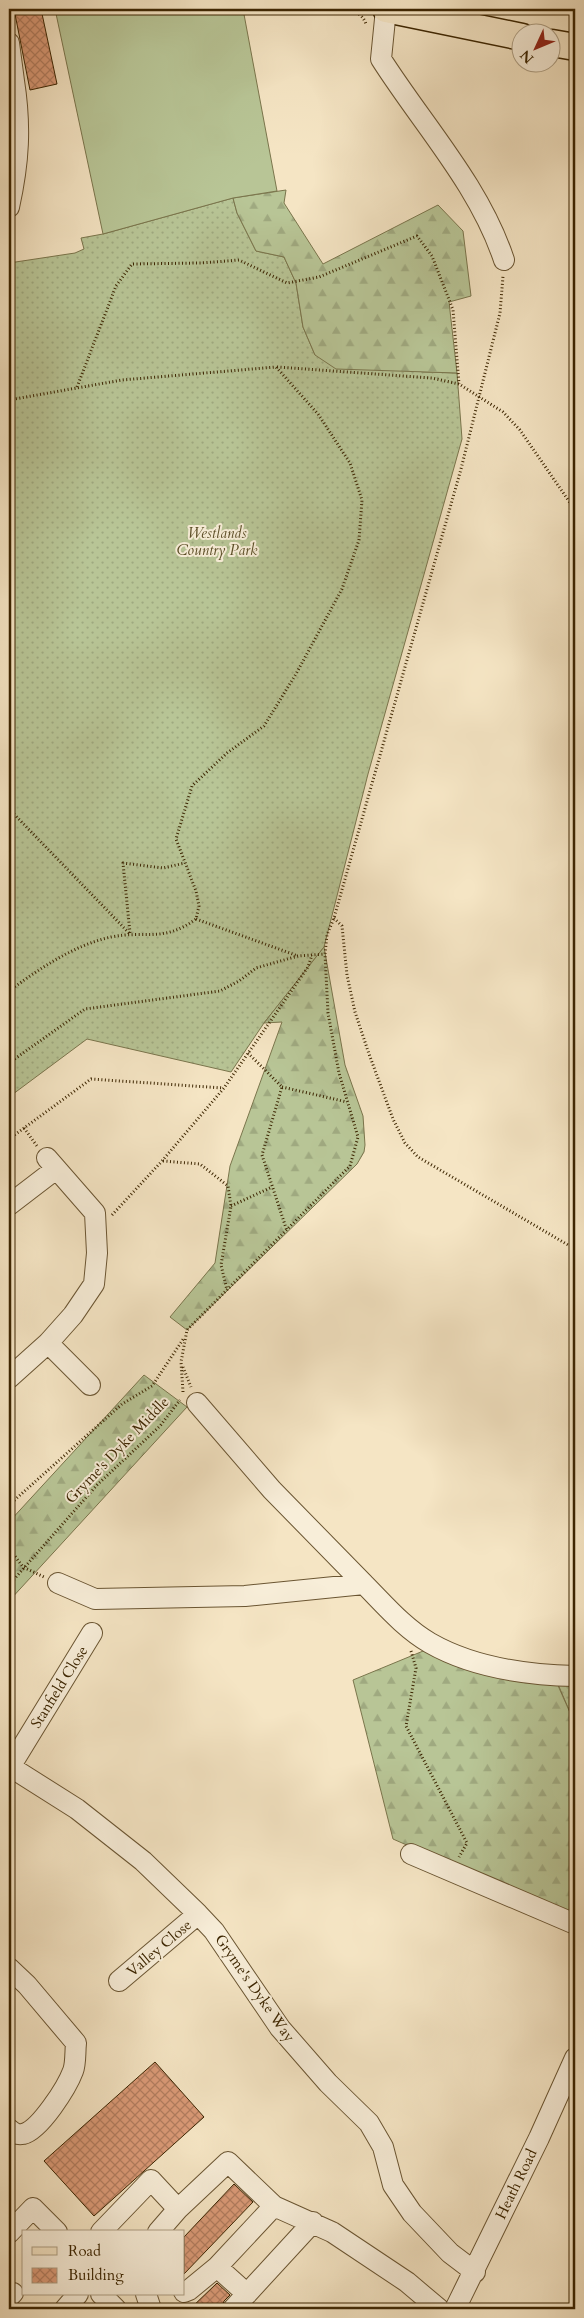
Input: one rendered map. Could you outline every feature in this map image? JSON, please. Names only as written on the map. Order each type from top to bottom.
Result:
[{"type":"main road","points":[[386,9],[512,35]]},
{"type":"main road","points":[[562,45],[575,47]]},
{"type":"street","points":[[386,9],[381,59],[457,167],[491,224],[504,260]]},
{"type":"street","points":[[9,43],[13,131],[18,158],[9,205]]},
{"type":"street","points":[[9,1205],[51,1164],[95,1213],[97,1253],[94,1284],[73,1315],[48,1343],[9,1378]]},
{"type":"street","points":[[48,1343],[90,1385]]},
{"type":"street","points":[[197,1403],[272,1490],[402,1622],[429,1643],[453,1654],[484,1664],[544,1674],[575,1676]]},
{"type":"street","points":[[58,1583],[95,1598],[245,1596],[364,1584]]},
{"type":"street","name":"Stanfield Close","points":[[9,1766],[92,1634]]},
{"type":"street","name":"Gryme's Dyke Way","points":[[9,1766],[91,1820],[144,1861],[214,1931],[280,2028],[328,2083],[370,2124],[383,2148],[393,2185],[412,2213],[450,2253],[475,2272]]},
{"type":"street","points":[[412,1854],[575,1924]]},
{"type":"street","name":"Valley Close","points":[[120,1981],[198,1914]]},
{"type":"street","points":[[9,1968],[27,1985],[76,2044],[74,2068],[64,2092],[42,2119],[25,2134],[15,2134],[9,2130]]},
{"type":"street","name":"Heath Road","points":[[455,2309],[475,2272],[575,2058]]},
{"type":"street","points":[[160,2230],[178,2209],[228,2162],[274,2206],[332,2232],[407,2282],[439,2309]]},
{"type":"street","points":[[103,2230],[151,2180],[178,2209]]},
{"type":"street","points":[[185,2292],[217,2267],[274,2206]]},
{"type":"street","points":[[9,2233],[33,2208],[55,2230]]},
{"type":"street","points":[[233,2309],[313,2222]]},
{"type":"street","points":[[217,2267],[247,2294]]},
{"type":"street","points":[[65,2309],[76,2296]]},
{"type":"street","points":[[103,2296],[116,2309]]},
{"type":"street","points":[[147,2296],[151,2309]]},
{"type":"path","points":[[77,388],[116,286],[132,264],[201,263],[239,260],[287,283],[319,277],[417,236],[432,256],[453,310],[459,384]]},
{"type":"path","points":[[347,1102],[338,1073],[328,1013],[326,935],[334,918],[461,469],[478,394],[500,313],[504,260]]},
{"type":"path","points":[[9,400],[122,380],[276,367],[432,378],[459,384],[478,394],[502,412],[520,430],[575,510]]},
{"type":"path","points":[[9,991],[41,968],[88,945],[110,937],[130,934],[162,935],[182,930],[196,919],[199,906],[196,891],[176,839],[192,786],[227,753],[264,726],[296,674],[342,589],[359,540],[362,500],[350,463],[318,414],[276,367]]},
{"type":"path","points":[[9,809],[130,934]]},
{"type":"path","points":[[130,934],[123,863],[163,868],[185,863]]},
{"type":"path","points":[[334,918],[342,926],[347,976],[355,1012],[393,1119],[405,1143],[418,1157],[575,1249]]},
{"type":"path","points":[[196,919],[298,956]]},
{"type":"path","points":[[9,1063],[85,1009],[220,991],[239,982],[256,968],[298,956],[325,954]]},
{"type":"path","points":[[96,1232],[162,1161],[224,1088],[308,967],[312,955]]},
{"type":"path","points":[[9,1019],[9,1046]]},
{"type":"path","points":[[248,1053],[282,1087],[347,1102]]},
{"type":"path","points":[[9,1139],[91,1079],[224,1088]]},
{"type":"path","points":[[282,1087],[262,1155],[287,1231]]},
{"type":"path","name":"Gryme's Dyke Middle","points":[[9,1586],[97,1485],[160,1426],[184,1395],[181,1362],[187,1330],[350,1166],[358,1137],[347,1102]]},
{"type":"path","points":[[162,1161],[200,1164],[228,1186],[231,1206],[221,1265],[227,1290]]},
{"type":"path","points":[[231,1206],[272,1187]]},
{"type":"path","points":[[9,1505],[122,1404],[152,1386],[186,1335]]},
{"type":"path","points":[[181,1362],[197,1403]]},
{"type":"path","points":[[9,1548],[25,1568]]},
{"type":"path","points":[[402,1622],[416,1668],[406,1726],[467,1843],[452,1871]]},
{"type":"green space","points":[[55,9],[243,9],[277,191],[233,198],[103,234]]},
{"type":"green space","points":[[286,190],[284,203],[323,264],[438,205],[463,231],[471,296],[449,302],[457,373],[336,369],[315,355],[303,327],[296,283],[284,257],[256,251],[237,213],[233,198]]},
{"type":"green space","name":"Westlands Country Park","points":[[233,198],[237,213],[256,251],[284,257],[296,283],[303,327],[315,355],[424,372],[457,373],[462,439],[368,774],[324,947],[264,1023],[231,1072],[87,1039],[9,1097],[9,263],[75,253],[84,249],[81,238],[103,234]]},
{"type":"green space","points":[[324,947],[345,1065],[363,1116],[364,1152],[357,1164],[187,1330],[170,1317],[215,1263],[230,1166],[282,1022],[264,1023]]},
{"type":"green space","points":[[144,1375],[187,1407],[9,1601],[9,1522]]},
{"type":"green space","points":[[428,1649],[556,1681],[575,1724],[575,1919],[393,1839],[353,1680]]},
{"type":"green space","points":[[554,1675],[575,1676],[575,1724]]},
{"type":"building","points":[[14,9],[41,9],[57,84],[30,90]]},
{"type":"building","points":[[155,2062],[204,2117],[94,2216],[44,2161]]},
{"type":"building","points":[[234,2184],[253,2202],[185,2273],[185,2236]]},
{"type":"building","points":[[217,2283],[230,2295],[224,2301],[221,2309],[190,2309]]}]
